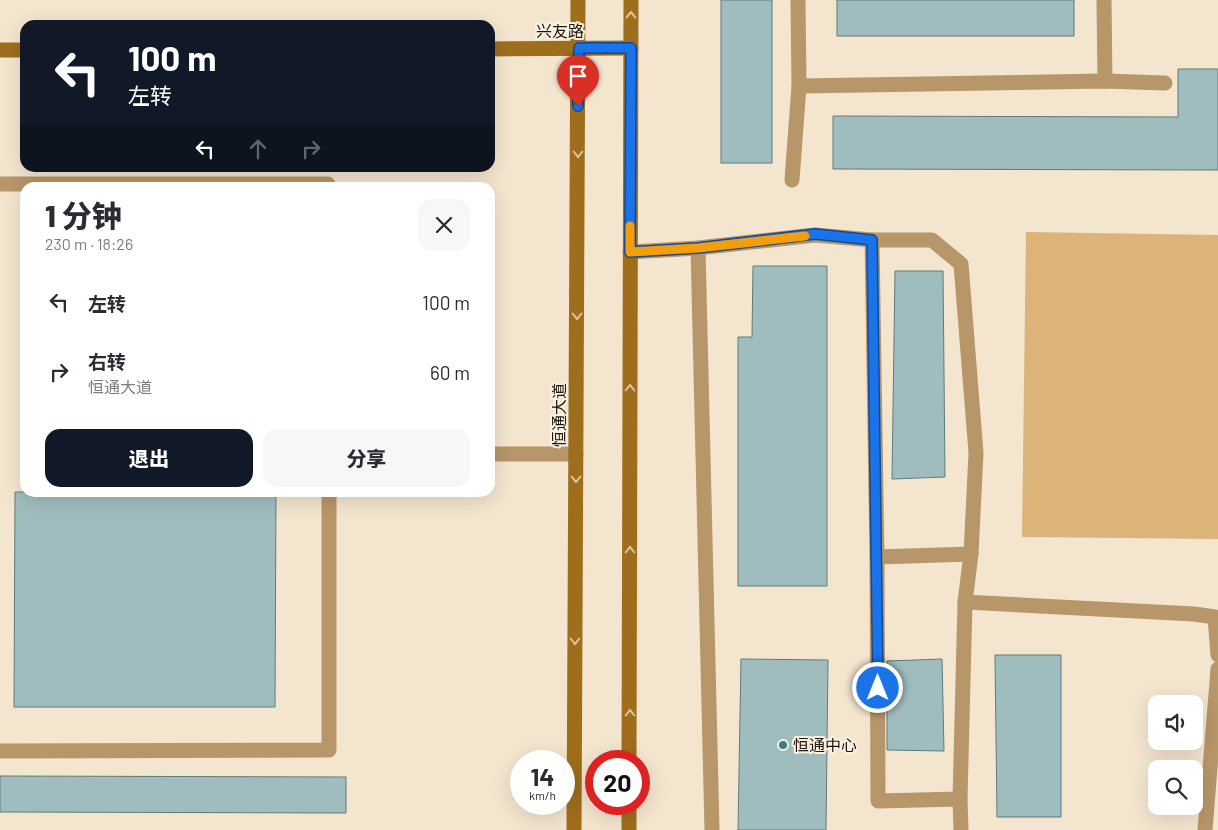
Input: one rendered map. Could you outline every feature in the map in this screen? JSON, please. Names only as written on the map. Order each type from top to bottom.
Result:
[{"type":"main road","name":"恒通大道","points":[[574,830],[578,0]]},
{"type":"main road","points":[[630,750],[631,0]]},
{"type":"main road","name":"兴友路","points":[[495,49],[631,48]]},
{"type":"main road","points":[[0,50],[20,50]]},
{"type":"main road","points":[[629,815],[629,830]]},
{"type":"lane","points":[[792,180],[799,86],[798,0]]},
{"type":"lane","points":[[1104,0],[1105,81]]},
{"type":"lane","points":[[799,86],[1105,81],[1165,83]]},
{"type":"lane","points":[[0,184],[20,184]]},
{"type":"lane","points":[[630,252],[698,248],[815,234],[872,240],[932,240],[961,264],[976,453],[971,554],[965,602],[960,799],[961,830]]},
{"type":"lane","points":[[872,240],[877,557],[878,801],[960,799]]},
{"type":"lane","points":[[698,248],[712,830]]},
{"type":"lane","points":[[495,454],[576,454]]},
{"type":"lane","points":[[0,750],[329,750],[329,497]]},
{"type":"lane","points":[[877,557],[971,554]]},
{"type":"lane","points":[[965,602],[1184,613],[1215,617],[1218,654]]},
{"type":"lane","points":[[1205,830],[1218,669]]},
{"type":"shaded area","points":[[1026,232],[1218,235],[1218,539],[1022,537]]},
{"type":"building","points":[[721,0],[772,0],[772,163],[721,163]]},
{"type":"building","points":[[837,0],[1074,0],[1074,36],[837,36]]},
{"type":"building","points":[[1178,69],[1218,69],[1218,170],[833,169],[833,116],[1178,117]]},
{"type":"building","points":[[753,266],[827,266],[827,586],[738,586],[738,337],[752,337]]},
{"type":"building","points":[[895,271],[943,271],[945,477],[892,479]]},
{"type":"building","points":[[15,492],[20,492],[20,497],[276,497],[275,707],[14,707]]},
{"type":"building","points":[[995,655],[1061,655],[1061,817],[997,817]]},
{"type":"building","name":"恒通中心","points":[[741,659],[828,660],[826,830],[738,830]]},
{"type":"building","points":[[942,659],[944,751],[887,750],[887,661]]},
{"type":"building","points":[[0,776],[346,777],[346,813],[0,812]]},
{"type":"slow traffic","points":[[630,226],[630,252],[698,248],[805,236]]},
{"type":"place","name":"恒通中心","points":[[783,745]]},
{"type":"route","points":[[578,106],[579,48],[631,48],[630,252],[698,248],[815,234],[872,240],[878,688]]}]
